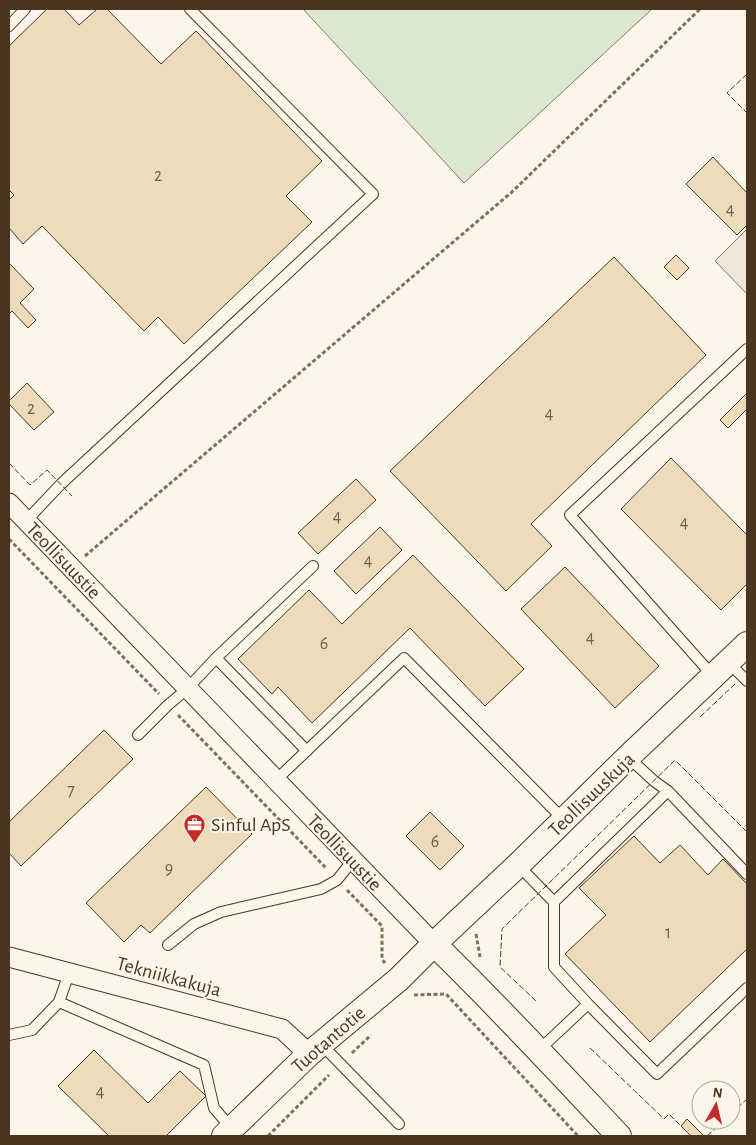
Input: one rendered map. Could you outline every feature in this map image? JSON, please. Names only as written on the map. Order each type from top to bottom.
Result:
[{"type":"street","name":"Teollisuustie","points":[[9,503],[434,944],[539,1050],[619,1136]]},
{"type":"street","name":"Teollisuuskuja","points":[[434,944],[518,866],[628,757],[747,644]]},
{"type":"street","name":"Tuotantotie","points":[[228,1132],[315,1049],[399,979],[434,944]]},
{"type":"street","name":"Tekniikkakuja","points":[[9,957],[282,1030],[315,1049]]},
{"type":"lane","points":[[9,26],[26,9]]},
{"type":"lane","points":[[26,521],[61,484],[373,194],[190,9]]},
{"type":"lane","points":[[747,349],[570,515],[720,669],[747,681]]},
{"type":"lane","points":[[138,735],[168,705],[188,689],[216,658],[312,566]]},
{"type":"lane","points":[[216,658],[307,751]]},
{"type":"lane","points":[[276,780],[404,658],[564,820]]},
{"type":"lane","points":[[628,757],[668,791],[747,874]]},
{"type":"lane","points":[[554,902],[668,791]]},
{"type":"lane","points":[[168,945],[194,924],[221,912],[321,890],[338,880],[353,860]]},
{"type":"lane","points":[[518,866],[554,902],[554,967],[657,1074],[747,988]]},
{"type":"lane","points":[[9,1034],[32,1030],[59,1002],[69,973]]},
{"type":"lane","points":[[59,1002],[204,1065],[214,1108],[228,1132]]},
{"type":"lane","points":[[539,1050],[588,1004]]},
{"type":"lane","points":[[315,1049],[399,1124]]},
{"type":"path","points":[[71,567],[513,191],[700,9]]},
{"type":"path","points":[[9,539],[382,926],[382,959],[412,995],[446,994],[578,1136]]},
{"type":"green space","points":[[303,9],[652,9],[464,183]]},
{"type":"shaded area","points":[[747,229],[747,294],[715,261]]},
{"type":"building","points":[[47,9],[64,9],[79,25],[97,9],[107,9],[161,64],[196,31],[322,161],[286,196],[312,222],[184,344],[158,317],[144,331],[42,226],[23,244],[9,228],[9,200],[14,195],[9,190],[9,46]]},
{"type":"building","points":[[713,157],[747,193],[747,225],[737,235],[686,184]]},
{"type":"building","points":[[676,255],[689,268],[677,280],[664,267]]},
{"type":"building","points":[[614,257],[706,355],[531,524],[552,546],[506,591],[390,471]]},
{"type":"building","points":[[9,263],[34,289],[20,303],[36,320],[28,328],[12,311],[9,314]]},
{"type":"building","points":[[27,383],[54,412],[34,430],[9,404],[9,401]]},
{"type":"building","points":[[747,393],[747,409],[728,428],[720,420]]},
{"type":"building","points":[[671,458],[747,535],[747,584],[721,610],[621,509]]},
{"type":"building","points":[[356,479],[376,500],[318,554],[298,533]]},
{"type":"building","points":[[380,527],[402,550],[356,594],[334,571]]},
{"type":"building","points":[[413,555],[524,669],[485,706],[410,628],[312,723],[278,687],[272,694],[238,659],[309,590],[342,624]]},
{"type":"building","points":[[565,567],[659,666],[615,708],[521,609]]},
{"type":"building","points":[[104,730],[133,759],[21,866],[9,853],[9,822]]},
{"type":"building","points":[[206,787],[252,834],[150,933],[141,925],[124,942],[86,903]]},
{"type":"building","points":[[430,812],[464,846],[440,870],[406,836]]},
{"type":"building","points":[[634,836],[660,863],[680,845],[708,875],[723,859],[747,884],[747,949],[650,1042],[565,954],[606,915],[579,888]]},
{"type":"building","points":[[94,1050],[148,1103],[180,1071],[206,1096],[166,1136],[109,1136],[58,1086]]},
{"type":"building","points":[[687,1119],[691,1123],[691,1130],[698,1130],[704,1136],[691,1136],[681,1126]]},
{"type":"fence","points":[[747,74],[727,93],[747,113]]},
{"type":"fence","points":[[9,463],[30,485],[47,470],[72,496]]},
{"type":"fence","points":[[700,717],[735,684]]},
{"type":"fence","points":[[536,1001],[500,967],[502,929],[675,760],[747,832]]},
{"type":"fence","points":[[590,1048],[664,1119],[669,1114],[681,1126]]},
{"type":"fence","points":[[741,1105],[747,1099]]},
{"type":"fence","points":[[707,1136],[714,1130]]},
{"type":"place","name":"Sinful ApS","points":[[195,843]]}]
